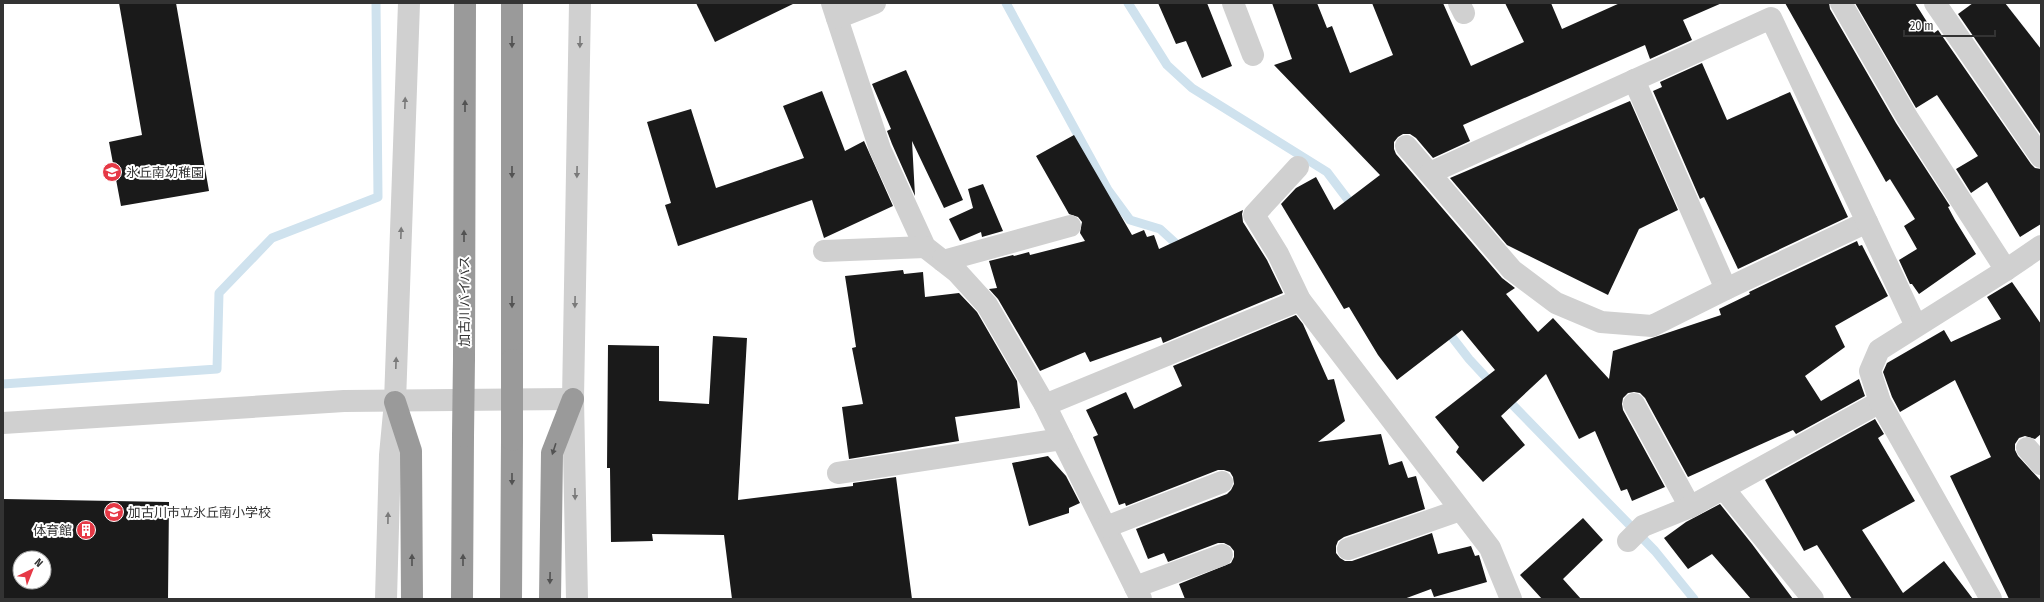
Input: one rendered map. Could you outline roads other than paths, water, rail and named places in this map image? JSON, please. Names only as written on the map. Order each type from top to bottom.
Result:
[{"type":"highway","name":"加古川バイパス","points":[[462,599],[465,3]]},
{"type":"highway","points":[[511,599],[512,3]]},
{"type":"highway","points":[[550,599],[552,453],[573,399]]},
{"type":"highway","points":[[395,402],[412,452],[412,599]]},
{"type":"street","points":[[386,599],[390,455],[395,402],[409,3]]},
{"type":"street","points":[[577,599],[573,399],[580,3]]},
{"type":"street","points":[[875,3],[834,10],[880,149],[925,247],[957,272],[987,305],[1062,439],[1138,593],[1222,555]]},
{"type":"street","points":[[1233,3],[1253,55]]},
{"type":"street","points":[[1841,3],[1908,117],[2006,270]]},
{"type":"street","points":[[1935,3],[2041,157]]},
{"type":"street","points":[[1430,173],[1771,18],[1916,326]]},
{"type":"street","points":[[1634,80],[1726,288]]},
{"type":"street","points":[[1406,146],[1512,270],[1556,303],[1601,322],[1652,326],[1726,288],[1867,222]]},
{"type":"street","points":[[1298,167],[1254,215],[1278,254],[1300,300],[1490,548],[1510,599]]},
{"type":"street","points":[[943,261],[1070,226]]},
{"type":"street","points":[[1991,599],[1880,402],[1870,371],[1879,350],[2006,270],[2041,246]]},
{"type":"street","points":[[824,251],[925,247]]},
{"type":"street","points":[[1044,405],[1300,300]]},
{"type":"street","points":[[3,423],[344,401],[395,402],[573,399]]},
{"type":"street","points":[[1628,542],[1643,526],[1690,507],[1880,402]]},
{"type":"street","points":[[1634,404],[1690,507]]},
{"type":"street","points":[[838,473],[1062,439]]},
{"type":"street","points":[[1106,527],[1222,482]]},
{"type":"street","points":[[1724,489],[1813,599]]},
{"type":"street","points":[[1348,549],[1460,510]]},
{"type":"waterway","points":[[3,384],[217,369],[219,293],[272,238],[378,197],[376,3]]},
{"type":"waterway","points":[[1006,3],[1108,190],[1130,220],[1160,229],[1183,250]]},
{"type":"waterway","points":[[1128,3],[1167,65],[1192,88],[1327,172],[1355,209]]},
{"type":"waterway","points":[[1445,328],[1469,359],[1493,385]]},
{"type":"waterway","points":[[1505,397],[1655,551],[1694,599]]},
{"type":"place","name":"氷丘南幼稚園","points":[[112,172]]},
{"type":"place","name":"加古川市立氷丘南小学校","points":[[114,512]]},
{"type":"place","name":"体育館","points":[[86,530]]}]
